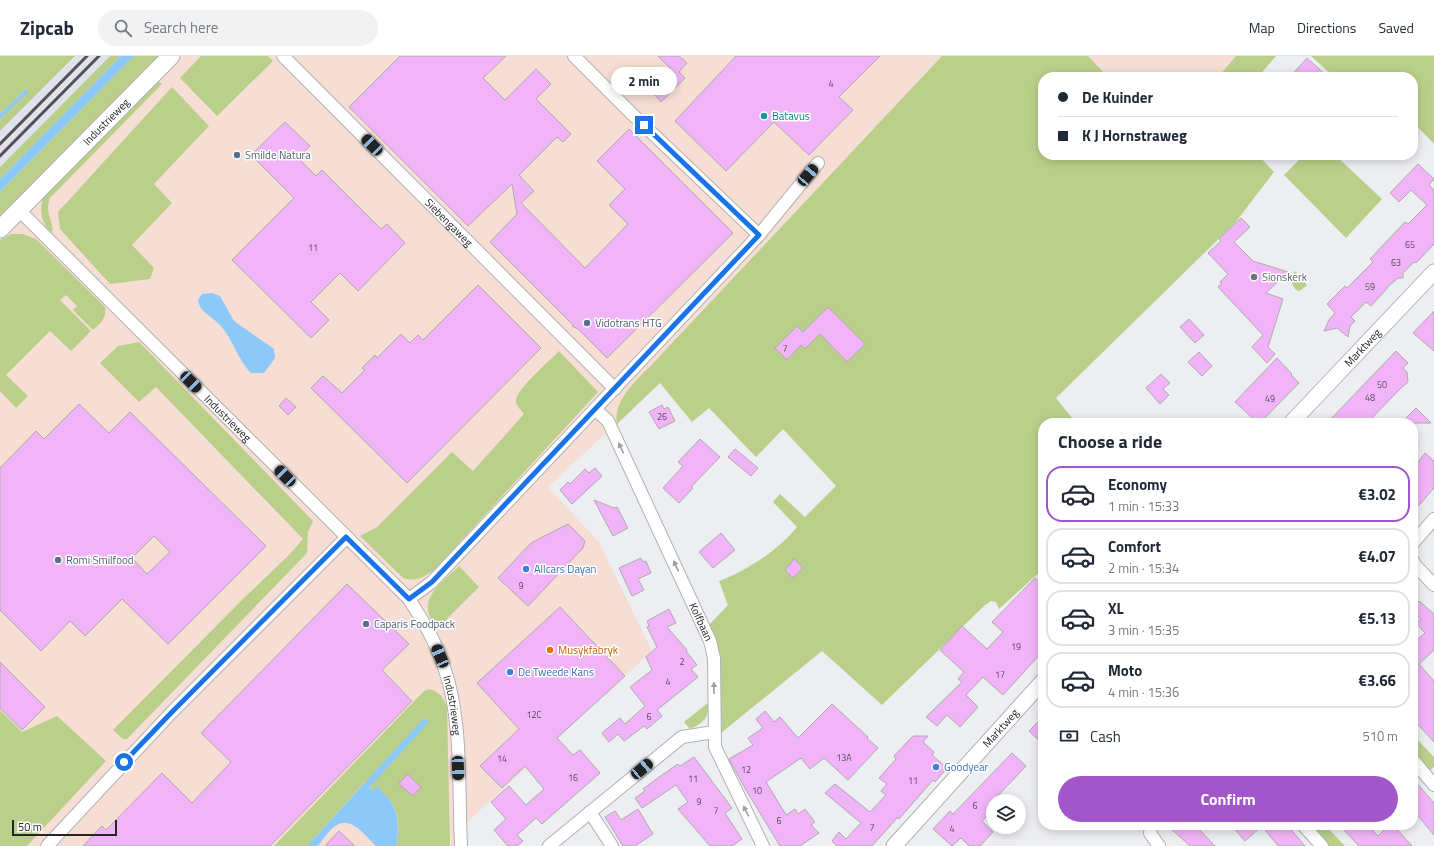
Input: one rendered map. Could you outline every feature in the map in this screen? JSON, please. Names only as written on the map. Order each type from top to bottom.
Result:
[{"type":"main road","name":"Industrieweg","points":[[19,210],[171,56]]},
{"type":"main road","points":[[0,229],[19,210]]},
{"type":"street","name":"Siebengaweg","points":[[284,56],[615,389]]},
{"type":"street","points":[[574,56],[632,114],[759,235]]},
{"type":"street","points":[[409,599],[432,582],[615,389],[759,235],[818,163]]},
{"type":"street","name":"Industrieweg","points":[[19,210],[409,599],[425,624],[435,644],[445,668],[452,698],[457,741],[461,846]]},
{"type":"street","name":"Marktweg","points":[[1296,418],[1434,272]]},
{"type":"street","name":"Kolfbaan","points":[[596,409],[608,421],[710,641],[714,658],[715,747],[763,846]]},
{"type":"street","points":[[1418,537],[1434,519]]},
{"type":"street","points":[[47,846],[171,713],[346,537]]},
{"type":"street","points":[[1418,568],[1434,585]]},
{"type":"street","name":"Marktweg","points":[[894,846],[1038,687]]},
{"type":"street","points":[[549,846],[682,737],[714,732]]},
{"type":"street","points":[[1418,766],[1434,785]]},
{"type":"street","points":[[590,812],[612,846]]},
{"type":"street","points":[[1151,830],[1159,846]]},
{"type":"street","points":[[1308,830],[1322,846]]},
{"type":"shaded area","points":[[75,56],[110,56],[0,167],[0,131]]},
{"type":"shaded area","points":[[142,56],[964,56],[717,330],[548,487],[599,542],[652,651],[461,828],[461,846],[0,846],[0,199]]},
{"type":"shaded area","points":[[1076,56],[1238,56],[1225,72],[1092,72]]},
{"type":"green space","points":[[0,56],[75,56],[0,131],[0,119],[28,90],[26,89],[0,114]]},
{"type":"green space","points":[[110,56],[121,56],[0,179],[0,167]]},
{"type":"green space","points":[[134,56],[159,56],[0,217],[0,192]]},
{"type":"green space","points":[[201,56],[268,56],[273,61],[217,116],[180,78]]},
{"type":"green space","points":[[942,56],[1088,56],[1103,72],[1038,72],[1038,160],[1263,160],[1274,172],[1235,223],[1056,398],[1072,418],[1038,418],[1038,574],[999,609],[996,602],[991,601],[984,606],[882,705],[822,651],[721,733],[708,626],[728,605],[719,581],[730,577],[761,559],[789,536],[797,527],[773,502],[780,494],[805,517],[836,486],[783,429],[756,457],[709,408],[692,422],[660,383],[617,424],[619,405],[624,396]]},
{"type":"green space","points":[[1236,56],[1276,56],[1262,72],[1222,72]]},
{"type":"green space","points":[[1311,56],[1434,56],[1434,144],[1418,127],[1418,72],[1329,72]]},
{"type":"green space","points":[[157,80],[162,84],[50,198],[48,209],[53,229],[52,233],[43,221],[41,207],[43,197]]},
{"type":"green space","points":[[172,87],[209,126],[154,184],[172,203],[132,245],[154,268],[150,279],[110,284],[60,229],[58,212]]},
{"type":"green space","points":[[1299,160],[1340,160],[1382,199],[1346,238],[1284,175]]},
{"type":"green space","points":[[11,234],[23,234],[36,239],[105,307],[103,320],[93,330],[73,310],[77,306],[66,295],[60,300],[91,331],[71,351],[50,331],[6,375],[28,396],[16,408],[0,391],[0,240]]},
{"type":"green space","points":[[1295,271],[1307,285],[1300,291],[1296,290],[1291,279]]},
{"type":"green space","points":[[139,342],[313,521],[308,532],[307,553],[127,739],[123,739],[113,730],[244,598],[290,554],[303,539],[156,387],[139,402],[100,363],[118,346]]},
{"type":"green space","points":[[559,351],[598,392],[435,569],[420,578],[403,578],[360,536],[377,527],[452,452],[473,471],[524,414],[517,405],[517,396],[534,375]]},
{"type":"green space","points":[[459,566],[479,587],[437,629],[428,610],[429,602],[437,587]]},
{"type":"green space","points":[[429,689],[441,695],[447,707],[450,846],[396,846],[398,826],[397,815],[393,805],[376,786],[374,791],[369,790],[372,784],[365,782],[307,846],[274,846],[424,691]]},
{"type":"green space","points":[[709,702],[708,712],[705,719],[690,729],[684,722]]},
{"type":"green space","points":[[0,710],[22,732],[57,716],[106,761],[27,846],[0,846]]},
{"type":"green space","points":[[1418,740],[1434,757],[1434,767],[1428,772],[1418,761]]},
{"type":"green space","points":[[1314,830],[1330,830],[1345,846],[1327,846]]},
{"type":"water","points":[[121,56],[134,56],[0,192],[0,179]]},
{"type":"water","points":[[26,89],[29,91],[0,119],[0,114]]},
{"type":"water","points":[[212,293],[220,296],[234,321],[274,349],[275,358],[264,373],[251,373],[242,362],[228,336],[217,322],[201,308],[198,300],[202,294]]},
{"type":"water","points":[[424,718],[429,722],[369,788],[374,791],[376,785],[393,805],[398,826],[396,846],[376,846],[353,825],[343,823],[332,829],[318,846],[307,846]]},
{"type":"building","points":[[400,56],[506,56],[483,78],[505,100],[536,69],[551,84],[536,99],[571,134],[563,142],[557,137],[519,175],[534,191],[521,203],[585,268],[628,224],[609,205],[625,189],[597,161],[629,129],[733,233],[607,358],[578,329],[572,326],[573,325],[490,242],[517,214],[512,184],[468,226],[349,107]]},
{"type":"building","points":[[658,56],[679,56],[687,63],[679,72],[685,78],[661,102],[654,94],[671,74],[675,73]]},
{"type":"building","name":"Batavus","points":[[736,56],[880,56],[839,97],[853,110],[809,155],[774,122],[726,171],[675,121]]},
{"type":"building","points":[[1307,58],[1322,72],[1294,72]]},
{"type":"building","points":[[285,122],[310,146],[298,158],[316,176],[322,170],[381,229],[387,224],[405,243],[358,291],[340,273],[311,302],[329,320],[311,338],[232,260],[294,198],[251,155]]},
{"type":"building","points":[[1418,164],[1434,179],[1429,185],[1434,190],[1434,244],[1416,263],[1414,262],[1403,273],[1403,278],[1398,278],[1390,285],[1371,306],[1366,302],[1351,317],[1355,321],[1350,326],[1348,337],[1337,328],[1324,331],[1329,320],[1335,313],[1327,304],[1345,286],[1347,288],[1373,262],[1370,259],[1405,222],[1408,224],[1427,205],[1411,190],[1399,202],[1390,193]]},
{"type":"building","name":"Sionskerk","points":[[1241,218],[1250,227],[1234,242],[1253,261],[1288,272],[1266,293],[1283,299],[1268,347],[1275,354],[1267,363],[1252,347],[1263,335],[1218,287],[1222,283],[1220,282],[1228,274],[1208,253],[1221,241],[1219,239]]},
{"type":"building","points":[[478,285],[541,348],[407,483],[311,388],[323,376],[342,393],[365,370],[362,368],[375,355],[377,358],[401,334],[410,343],[418,335],[423,340]]},
{"type":"building","points":[[828,307],[865,344],[847,362],[820,334],[805,349],[801,345],[787,360],[775,348],[797,326],[803,332]]},
{"type":"building","points":[[1434,311],[1434,351],[1413,333]]},
{"type":"building","points":[[1189,319],[1204,335],[1195,343],[1180,327]]},
{"type":"building","points":[[1396,351],[1408,363],[1403,368],[1407,372],[1408,382],[1372,418],[1332,418]]},
{"type":"building","points":[[1199,352],[1212,366],[1202,376],[1188,362]]},
{"type":"building","points":[[1277,358],[1299,383],[1265,418],[1253,418],[1235,402]]},
{"type":"building","points":[[1161,374],[1170,383],[1163,389],[1169,395],[1160,404],[1146,388]]},
{"type":"building","points":[[286,398],[296,407],[288,415],[279,406]]},
{"type":"building","points":[[79,404],[109,433],[130,412],[266,546],[168,644],[122,599],[85,636],[70,621],[41,651],[0,610],[0,468],[36,431],[44,439]],"holes":[[[154,536],[170,552],[147,574],[132,558]]]},
{"type":"building","points":[[662,405],[664,409],[668,407],[675,421],[659,429],[649,412]]},
{"type":"building","points":[[1416,408],[1431,423],[1418,423],[1418,418],[1406,418]]},
{"type":"building","points":[[700,439],[720,457],[691,487],[693,488],[679,503],[663,488],[683,466],[678,462]]},
{"type":"building","points":[[735,449],[758,468],[751,476],[728,457]]},
{"type":"building","points":[[1425,453],[1434,461],[1434,488],[1418,506],[1418,462]]},
{"type":"building","points":[[595,468],[602,476],[572,504],[560,490],[568,482],[570,484],[585,469],[589,473]]},
{"type":"building","points":[[594,500],[614,508],[617,507],[628,528],[613,536]]},
{"type":"building","points":[[568,524],[585,541],[583,548],[528,606],[498,578],[531,543]]},
{"type":"building","points":[[721,533],[735,550],[713,568],[699,552]]},
{"type":"building","points":[[641,558],[643,562],[646,561],[651,573],[638,579],[644,590],[632,596],[619,568]]},
{"type":"building","points":[[794,559],[803,568],[793,578],[785,570]]},
{"type":"building","points":[[1035,578],[1038,581],[1038,656],[1003,695],[983,677],[966,695],[978,707],[960,727],[947,715],[937,726],[926,717],[962,682],[958,679],[964,672],[940,650],[962,626],[987,649],[1003,632],[992,622]]},
{"type":"building","points":[[347,584],[409,644],[382,670],[412,701],[270,846],[83,846],[102,826],[106,830],[162,773],[192,803],[231,762],[201,733]]},
{"type":"building","points":[[1419,601],[1434,614],[1434,650],[1419,664],[1434,681],[1434,742],[1418,724],[1418,639],[1425,633],[1418,625],[1418,621],[1421,619],[1418,616]]},
{"type":"building","points":[[560,607],[625,676],[557,738],[573,755],[580,750],[600,773],[542,824],[536,818],[517,835],[523,841],[517,846],[508,846],[494,830],[506,819],[491,802],[509,786],[526,805],[544,789],[525,766],[502,788],[480,766],[519,729],[477,683]]},
{"type":"building","points":[[669,609],[676,623],[667,627],[687,650],[686,651],[697,665],[691,669],[698,677],[657,710],[662,716],[647,729],[644,726],[624,741],[618,734],[609,742],[602,733],[620,718],[625,724],[645,706],[630,687],[652,670],[646,657],[657,647],[647,627],[649,626],[647,621]]},
{"type":"building","points":[[0,662],[45,707],[22,730],[0,708]]},
{"type":"building","points":[[832,704],[878,748],[848,780],[824,758],[810,769],[801,758],[766,782],[786,815],[795,809],[798,814],[805,809],[815,822],[811,825],[819,833],[800,846],[780,846],[729,759],[753,745],[748,738],[763,728],[756,719],[765,711],[774,722],[780,717],[798,738]]},
{"type":"building","points":[[1038,722],[1038,739],[1029,731]]},
{"type":"building","points":[[913,736],[928,736],[923,742],[934,752],[932,755],[947,768],[935,782],[933,780],[899,819],[898,817],[872,846],[837,846],[832,841],[839,832],[846,839],[861,823],[825,793],[835,784],[870,812],[886,795],[881,791],[887,784],[879,778],[896,759],[894,756]]},
{"type":"building","points":[[1012,753],[1026,766],[1000,794],[986,794],[986,817],[982,821],[986,825],[986,834],[991,834],[980,846],[969,846],[961,838],[952,846],[933,829],[950,811],[953,814]]},
{"type":"building","points":[[694,757],[732,808],[725,813],[742,839],[732,846],[710,846],[678,809],[688,802],[676,785],[642,808],[635,798],[645,791],[643,789],[662,775],[678,764],[680,766]]},
{"type":"building","points":[[407,774],[421,787],[413,796],[399,784]]},
{"type":"building","points":[[1418,785],[1434,803],[1434,835],[1418,816]]},
{"type":"building","points":[[638,809],[653,834],[635,846],[623,846],[605,817],[615,811],[621,820]]},
{"type":"building","points":[[1172,830],[1200,830],[1215,846],[1190,846]]},
{"type":"building","points":[[1235,830],[1257,830],[1245,841]]},
{"type":"building","points":[[1265,830],[1291,830],[1305,846],[1278,846]]},
{"type":"building","points":[[1344,830],[1372,830],[1378,836],[1384,830],[1398,830],[1412,846],[1359,846]]},
{"type":"building","points":[[339,831],[355,846],[325,846]]},
{"type":"railway","points":[[0,144],[87,56]]},
{"type":"railway","points":[[0,156],[99,56]]},
{"type":"place","name":"Batavus","points":[[764,116]]},
{"type":"place","name":"Smilde Natura","points":[[237,155]]},
{"type":"place","name":"Sionskerk","points":[[1254,277]]},
{"type":"place","name":"Vidotrans HTG","points":[[587,323]]},
{"type":"place","name":"Romi Smilfood","points":[[58,560]]},
{"type":"place","name":"Allcars Dayan","points":[[526,569]]},
{"type":"place","name":"Caparis Foodpack","points":[[366,624]]},
{"type":"place","name":"Musykfabryk","points":[[550,650]]},
{"type":"place","name":"De Tweede Kans","points":[[510,672]]},
{"type":"place","name":"Goodyear","points":[[936,767]]},
{"type":"route","points":[[124,762],[346,537],[409,599],[432,582],[759,235],[644,125]]}]
